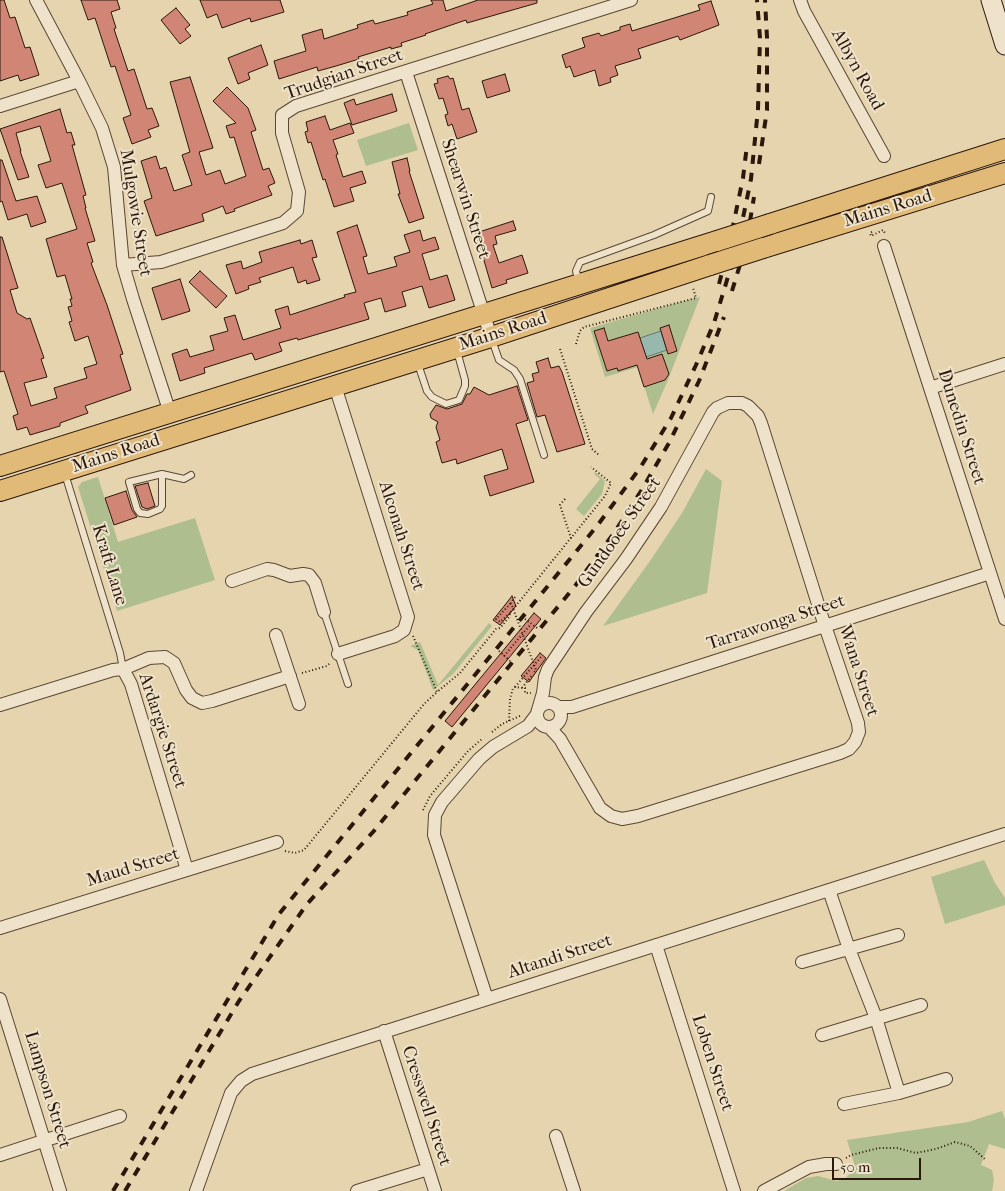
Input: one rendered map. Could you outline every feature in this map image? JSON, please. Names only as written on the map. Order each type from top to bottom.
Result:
[{"type":"main road","name":"Mains Road","points":[[1,461],[170,413],[1005,149]]},
{"type":"main road","name":"Mains Road","points":[[0,491],[1005,173]]},
{"type":"street","name":"Mulgowie Street","points":[[36,0],[80,81],[102,128],[114,168],[124,265],[170,413]]},
{"type":"street","name":"Trudgian Street","points":[[124,265],[161,262],[284,224],[297,211],[299,192],[282,133],[282,115],[296,106],[631,0]]},
{"type":"street","name":"Albyn Road","points":[[800,0],[804,11],[884,156]]},
{"type":"street","points":[[990,0],[1005,45]]},
{"type":"street","name":"Shearwin Street","points":[[406,72],[491,337]]},
{"type":"street","points":[[0,106],[80,81]]},
{"type":"street","name":"Dunedin Street","points":[[884,246],[1005,619]]},
{"type":"street","points":[[930,388],[1005,364]]},
{"type":"street","name":"Alconah Street","points":[[335,386],[407,612],[406,626]]},
{"type":"street","name":"Wana Street","points":[[552,714],[560,739],[600,808],[611,816],[622,820],[845,751],[855,742],[859,728],[758,416],[748,406],[735,402]]},
{"type":"street","name":"Gundooee Street","points":[[488,999],[434,835],[435,815],[442,802],[479,759],[493,747],[528,726],[538,712],[552,714],[543,684],[548,669],[586,612],[626,560],[661,508],[709,417],[722,405],[735,402]]},
{"type":"street","points":[[232,581],[267,570],[274,570],[290,576],[304,574],[309,576],[314,583],[324,612]]},
{"type":"street","name":"Tarrawonga Street","points":[[552,714],[990,573]]},
{"type":"street","points":[[338,654],[395,636],[406,626]]},
{"type":"street","points":[[276,635],[299,704]]},
{"type":"street","points":[[123,669],[149,658],[165,657],[174,663],[192,698],[202,703],[212,702],[290,676]]},
{"type":"street","name":"Ardargie Street","points":[[0,705],[113,670],[123,669],[131,684],[187,870]]},
{"type":"street","points":[[538,712],[540,723],[552,714]]},
{"type":"street","points":[[528,726],[552,714]]},
{"type":"street","name":"Altandi Street","points":[[196,1191],[231,1093],[241,1081],[252,1074],[1005,834]]},
{"type":"street","name":"Maud Street","points":[[0,928],[277,842]]},
{"type":"street","points":[[829,890],[849,949],[876,1018],[898,1093]]},
{"type":"street","points":[[802,962],[898,935]]},
{"type":"street","name":"Loben Street","points":[[656,945],[734,1191]]},
{"type":"street","name":"Lampson Street","points":[[0,999],[60,1191]]},
{"type":"street","points":[[822,1035],[921,1005]]},
{"type":"street","name":"Cresswell Street","points":[[384,1032],[435,1191]]},
{"type":"street","points":[[844,1104],[898,1093],[946,1079]]},
{"type":"street","points":[[0,1155],[120,1116]]},
{"type":"street","points":[[556,1136],[574,1191]]},
{"type":"street","points":[[764,1191],[809,1167],[836,1164]]},
{"type":"street","points":[[357,1191],[428,1169]]},
{"type":"lane","points":[[579,284],[576,271],[580,262],[654,235],[708,212],[711,197]]},
{"type":"lane","points":[[491,337],[500,360],[514,370],[520,379],[544,455]]},
{"type":"lane","points":[[417,360],[427,391],[432,397],[446,404],[459,400],[465,386],[465,380],[456,348]]},
{"type":"lane","name":"Kraft Lane","points":[[64,471],[120,653],[123,669]]},
{"type":"lane","points":[[162,474],[162,506],[148,514],[140,513],[129,482],[162,474],[184,479],[192,475]]},
{"type":"lane","points":[[324,612],[348,684]]},
{"type":"path","points":[[885,226],[888,232]]},
{"type":"path","points":[[576,344],[580,331],[584,327],[678,301],[696,298],[692,285]]},
{"type":"path","points":[[560,349],[592,449],[600,456]]},
{"type":"path","points":[[515,597],[496,619],[500,622],[510,613],[605,496],[611,483],[591,467]]},
{"type":"path","points":[[565,499],[560,505],[571,538]]},
{"type":"path","points":[[510,603],[536,670],[522,688]]},
{"type":"path","points":[[277,842],[287,851],[295,853],[304,850],[424,704],[460,673],[496,629],[500,628],[510,613]]},
{"type":"path","points":[[525,619],[536,628]]},
{"type":"path","points":[[504,656],[531,624]]},
{"type":"path","points":[[406,626],[418,644],[437,692]]},
{"type":"path","points":[[499,652],[510,661]]},
{"type":"path","points":[[290,676],[327,666],[338,654]]},
{"type":"path","points":[[509,720],[512,691],[540,656]]},
{"type":"path","points":[[515,687],[525,688],[525,693],[552,714]]},
{"type":"path","points":[[836,1164],[851,1154],[879,1148],[897,1148],[916,1153],[936,1149],[955,1142],[970,1146],[986,1160]]},
{"type":"green space","points":[[409,123],[418,150],[366,166],[357,140]]},
{"type":"green space","points":[[700,297],[653,414],[638,367],[605,377],[590,328]]},
{"type":"green space","points":[[706,469],[722,481],[707,593],[603,626],[682,513]]},
{"type":"green space","points":[[595,472],[605,481],[602,494],[584,516],[576,509],[600,479],[594,474]]},
{"type":"green space","points":[[98,477],[118,542],[195,518],[215,580],[117,611],[78,487],[82,482]]},
{"type":"green space","points":[[489,623],[492,626],[453,674],[433,690],[418,650],[410,646],[420,642],[438,685]]},
{"type":"green space","points":[[984,860],[1005,898],[1005,905],[945,924],[931,877]]},
{"type":"green space","points":[[1002,1111],[1005,1119],[1005,1149],[989,1144],[981,1165],[992,1170],[994,1180],[992,1191],[784,1191],[806,1178],[818,1176],[837,1181],[846,1178],[853,1170],[854,1163],[847,1140],[968,1122]]},
{"type":"water","points":[[661,331],[667,350],[625,364],[619,345]]},
{"type":"building","points":[[0,0],[4,0],[10,18],[15,17],[25,48],[30,47],[39,75],[20,81],[18,75],[0,81]]},
{"type":"building","points":[[81,0],[117,0],[120,9],[111,12],[116,28],[114,29],[128,71],[134,69],[147,109],[152,108],[159,126],[148,130],[151,137],[132,144],[123,118],[131,115],[115,66],[111,67],[95,18],[88,20]]},
{"type":"building","points":[[200,0],[280,0],[284,12],[251,22],[250,18],[222,28],[217,14],[207,18]]},
{"type":"building","points":[[431,0],[443,0],[446,11],[478,0],[537,0],[537,3],[467,23],[466,20],[401,43],[402,46],[391,49],[391,47],[318,71],[317,67],[279,79],[274,61],[306,51],[302,35],[322,29],[324,39],[358,28],[357,25],[373,20],[375,24],[408,15],[407,12],[433,4]]},
{"type":"building","points":[[711,1],[719,25],[680,40],[678,36],[638,49],[641,58],[615,66],[618,75],[610,78],[611,82],[599,86],[595,70],[574,77],[570,66],[566,68],[562,55],[585,47],[582,38],[599,33],[601,36],[620,30],[620,27],[630,24],[632,31],[700,10],[698,5]]},
{"type":"building","points":[[176,8],[190,25],[185,29],[191,36],[180,44],[161,20]]},
{"type":"building","points":[[261,45],[268,65],[248,73],[250,79],[238,84],[228,58]]},
{"type":"building","points":[[505,74],[510,91],[487,98],[482,81]]},
{"type":"building","points":[[448,76],[450,79],[453,78],[462,110],[469,108],[477,132],[457,139],[452,124],[448,126],[445,115],[448,114],[443,98],[439,99],[434,84],[438,83],[437,79]]},
{"type":"building","points":[[190,77],[213,148],[199,152],[206,175],[220,170],[225,184],[246,176],[234,137],[230,138],[226,126],[236,123],[213,101],[227,87],[248,108],[256,130],[251,132],[263,170],[269,168],[275,183],[268,186],[272,195],[234,209],[235,211],[226,214],[223,206],[202,214],[204,221],[156,236],[144,201],[152,198],[141,161],[156,156],[160,169],[166,167],[174,191],[192,185],[182,155],[190,152],[170,82]]},
{"type":"building","points":[[392,94],[397,111],[352,125],[344,103],[354,99],[356,105]]},
{"type":"building","points":[[60,109],[67,133],[71,132],[75,145],[72,145],[86,195],[83,196],[85,208],[95,241],[87,243],[93,262],[91,263],[123,354],[120,355],[131,390],[85,406],[88,413],[60,423],[60,426],[30,435],[27,427],[17,430],[13,416],[18,414],[4,371],[0,372],[0,237],[2,237],[18,288],[10,290],[17,313],[27,319],[30,318],[44,358],[41,359],[47,377],[24,383],[31,406],[57,398],[54,388],[87,378],[84,368],[97,364],[88,336],[75,341],[69,322],[72,321],[68,307],[72,306],[70,299],[72,299],[65,275],[57,277],[46,239],[77,229],[62,183],[46,188],[38,165],[51,161],[40,126],[16,133],[29,177],[18,180],[0,129]]},
{"type":"building","points":[[325,116],[330,130],[350,123],[354,133],[333,140],[338,154],[336,155],[343,177],[362,171],[366,183],[350,188],[354,201],[334,207],[311,142],[308,143],[305,132],[308,131],[306,122]]},
{"type":"building","points":[[407,158],[409,171],[424,218],[409,223],[398,194],[400,194],[392,162]]},
{"type":"building","points":[[0,160],[2,160],[16,201],[37,196],[46,222],[31,227],[27,214],[8,220],[2,201],[0,202]]},
{"type":"building","points":[[513,221],[516,230],[495,236],[497,244],[493,245],[499,263],[522,255],[528,273],[506,280],[507,283],[492,288],[476,233]]},
{"type":"building","points":[[357,225],[367,256],[363,257],[368,274],[397,266],[394,257],[410,252],[404,235],[420,230],[423,241],[435,237],[439,249],[422,254],[430,280],[447,275],[455,300],[429,308],[422,286],[402,292],[406,306],[385,312],[381,298],[364,303],[369,319],[298,340],[297,338],[279,343],[282,351],[255,360],[252,353],[204,368],[205,373],[180,381],[172,354],[187,349],[190,357],[214,350],[210,336],[228,331],[224,318],[235,315],[243,340],[281,328],[275,310],[288,306],[290,315],[356,292],[337,232]]},
{"type":"building","points":[[300,240],[301,244],[312,240],[317,257],[312,258],[320,280],[307,284],[306,280],[298,283],[293,267],[259,278],[261,282],[248,286],[249,289],[236,294],[226,265],[241,261],[243,269],[262,262],[259,252]]},
{"type":"building","points":[[200,271],[227,296],[216,308],[189,282]]},
{"type":"building","points":[[180,279],[190,311],[162,320],[152,288]]},
{"type":"building","points":[[669,325],[677,351],[668,354],[660,328]]},
{"type":"building","points":[[604,328],[608,341],[638,332],[647,359],[662,354],[669,374],[665,380],[644,387],[637,365],[618,371],[617,368],[607,371],[594,331]]},
{"type":"building","points":[[548,358],[551,368],[559,366],[562,372],[585,444],[557,452],[545,415],[537,417],[527,383],[534,381],[532,374],[539,372],[536,362]]},
{"type":"building","points":[[517,386],[528,420],[516,424],[534,482],[490,496],[484,476],[508,469],[502,449],[457,464],[456,459],[442,463],[436,442],[440,440],[436,427],[438,422],[431,418],[430,414],[436,405],[447,409],[462,404],[467,394],[470,394],[474,387],[489,395]]},
{"type":"building","points":[[148,483],[155,506],[147,509],[142,507],[135,486]]},
{"type":"building","points":[[126,491],[132,510],[137,517],[114,525],[105,498]]},
{"type":"building","points":[[512,596],[516,606],[500,625],[493,620]]},
{"type":"building","points":[[534,613],[541,619],[452,727],[445,721]]},
{"type":"building","points":[[540,653],[546,658],[529,682],[521,676]]},
{"type":"railway","points":[[113,1191],[279,914],[597,526],[640,468],[671,418],[714,323],[737,247],[751,179],[758,109],[760,38],[757,0]]},
{"type":"railway","points":[[759,164],[767,110],[765,0]]},
{"type":"railway","points":[[719,284],[743,178],[747,145]]},
{"type":"railway","points":[[732,291],[746,245],[754,197]]},
{"type":"railway","points":[[125,1191],[239,1001],[307,904],[373,832],[575,586],[614,533],[669,443],[699,381],[724,317]]}]
